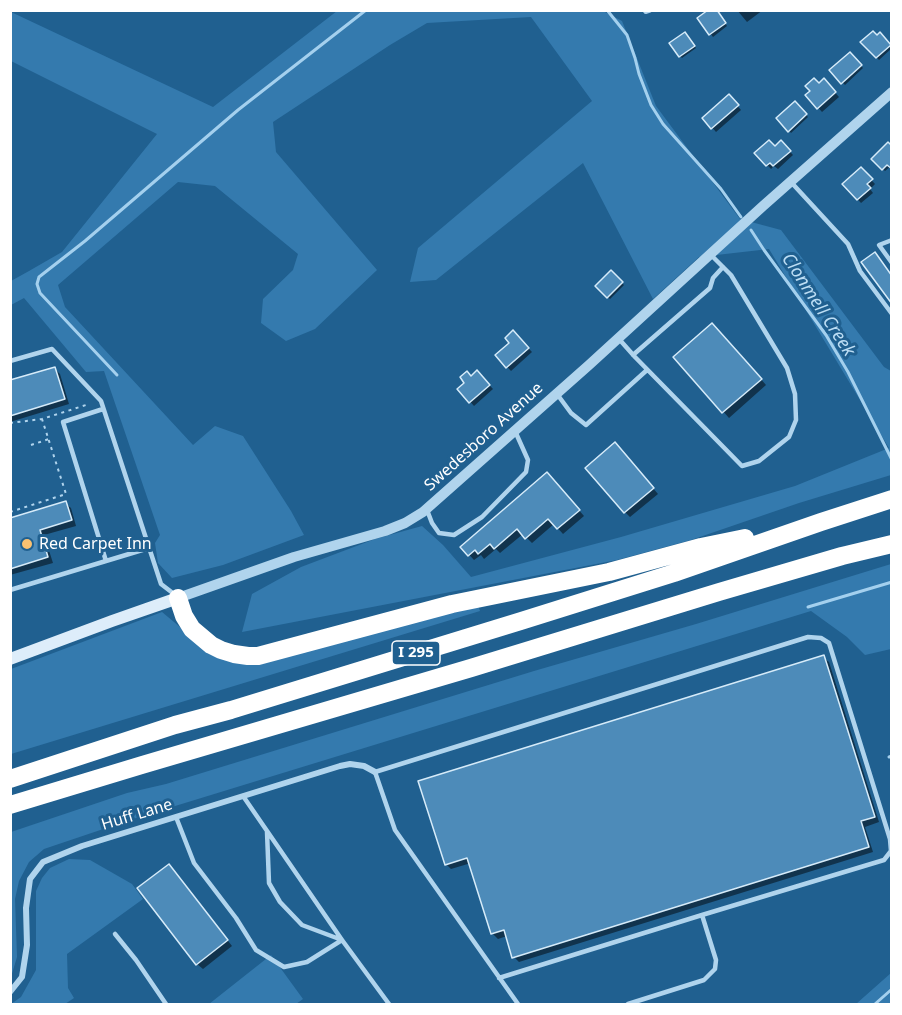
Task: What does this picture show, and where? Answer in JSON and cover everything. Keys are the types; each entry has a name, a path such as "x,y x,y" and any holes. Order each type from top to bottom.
{"highway":[{"name":"I 295","path":"10,779 175,725 231,710 685,569 891,499"},
{"path":"178,598 184,616 192,629 211,645 234,654 258,656 452,604 609,572 700,547 821,522"},
{"name":"I 295","path":"10,806 820,562 891,544"},
{"path":"10,817 191,750"}],"main road":[{"name":"Swedesboro Avenue","path":"10,659 178,598"}],"street":[{"name":"Swedesboro Avenue","path":"178,598 294,557 385,531 427,510 891,92"},
{"name":"Huff Lane","path":"10,992 22,977 24,966 27,945 26,908 30,879 43,861 82,846 350,764 364,766 375,772"}],"lane":[{"path":"790,181 848,244 860,271 891,314"},
{"path":"891,240 879,244 891,263"},
{"path":"619,339 742,466 759,461 789,437 796,420 795,394 787,368 731,275 710,254"},
{"path":"633,356 710,288 713,278 723,267"},
{"path":"10,361 52,349 101,401 161,584 178,598"},
{"path":"557,394 571,413 586,425 647,370"},
{"path":"103,409 63,422 106,561"},
{"path":"427,510 439,533 454,535 482,517 526,472 528,459 515,431"},
{"path":"10,590 149,548"},
{"path":"499,978 884,860 891,851 890,839 829,643 821,638 808,637 375,772 395,830 499,978 518,1005"},
{"path":"243,796 388,1005"},
{"path":"176,817 194,863 236,918 256,950 284,967 307,962 342,940"},
{"path":"266,830 269,883 280,902 302,926 342,940"},
{"path":"628,1005 704,980 715,969 716,960 702,915"},
{"path":"115,934 136,960 166,1005"}],"path":[{"path":"10,423 42,419 86,405"},
{"path":"10,512 66,494 42,419"},
{"path":"31,445 49,440"}],"shaded area":[{"path":"337,11 603,11 622,21 656,106 740,219 781,230 884,367 891,371 891,475 799,503 691,540 617,560 242,632 252,594 301,567 375,539 422,526 443,545 471,577 621,537 795,486 889,448 769,249 699,257 653,299 583,163 436,280 410,282 418,248 592,101 531,17 427,23 273,122 276,152 377,270 315,329 286,341 261,323 263,299 293,270 298,254 215,186 178,182 58,285 65,307 193,445 215,426 243,436 304,535 223,565 172,578 158,563 155,543 160,535 104,371 86,372 24,298 11,305 11,281 62,252 157,134 11,61 11,12 213,107"},
{"path":"891,564 891,649 865,655 847,637 811,611 136,818 44,849 29,862 19,881 15,899 17,957 11,977 11,832 127,793 166,784"},
{"path":"477,603 480,611 11,754 11,669 162,612 198,642 219,655"},
{"path":"69,859 90,860 132,884 143,899 67,954 68,988 74,998 65,1004 11,1004 21,997 36,970 36,891 50,868"},
{"path":"271,955 303,999 296,1004 209,1004"},
{"path":"891,973 891,1004 856,1004"}],"building":[{"path":"708,10 717,10 726,23 709,35 697,18"},
{"path":"873,31 877,35 880,32 891,45 876,58 860,42"},
{"path":"685,32 695,46 679,57 669,43"},
{"path":"850,52 862,65 841,84 829,70"},
{"path":"814,78 819,83 824,78 836,92 817,109 805,95 810,91 805,86"},
{"path":"729,94 739,105 711,129 702,118"},
{"path":"795,101 807,114 788,132 776,118"},
{"path":"769,140 775,146 781,140 791,151 773,166 770,163 766,166 754,153"},
{"path":"888,142 892,146 892,169 887,165 882,170 871,159"},
{"path":"861,167 873,179 867,184 871,188 857,200 842,184"},
{"path":"875,252 892,276 892,304 861,262"},
{"path":"611,270 623,282 607,298 595,286"},
{"path":"712,323 762,379 722,413 673,357"},
{"path":"513,330 529,348 506,368 495,355 509,343 505,338"},
{"path":"55,367 65,399 10,416 10,380"},
{"path":"477,370 490,385 469,403 457,389 464,383 460,377 467,371 471,376"},
{"path":"615,442 654,488 624,513 585,468"},
{"path":"547,472 580,510 557,529 548,519 525,539 517,529 494,549 490,544 478,554 475,550 468,556 460,547"},
{"name":"Red Carpet Inn","path":"66,501 72,520 40,530 48,557 10,569 10,518"},
{"path":"824,655 875,817 861,821 869,847 512,958 504,930 491,934 467,858 445,865 418,781"},
{"path":"169,864 228,940 196,965 137,888"}],"waterway":[{"path":"117,375 40,293 37,284 39,277 85,241 238,110 366,10"},
{"name":"Clonmell Creek","path":"607,10 627,35 651,105 663,124 721,189 741,217"},
{"name":"Clonmell Creek","path":"751,230 826,335 848,372 892,460"},
{"path":"808,607 892,582"},
{"path":"875,1004 892,989"}],"place":[{"name":"Red Carpet Inn","path":"27,544"}]}
